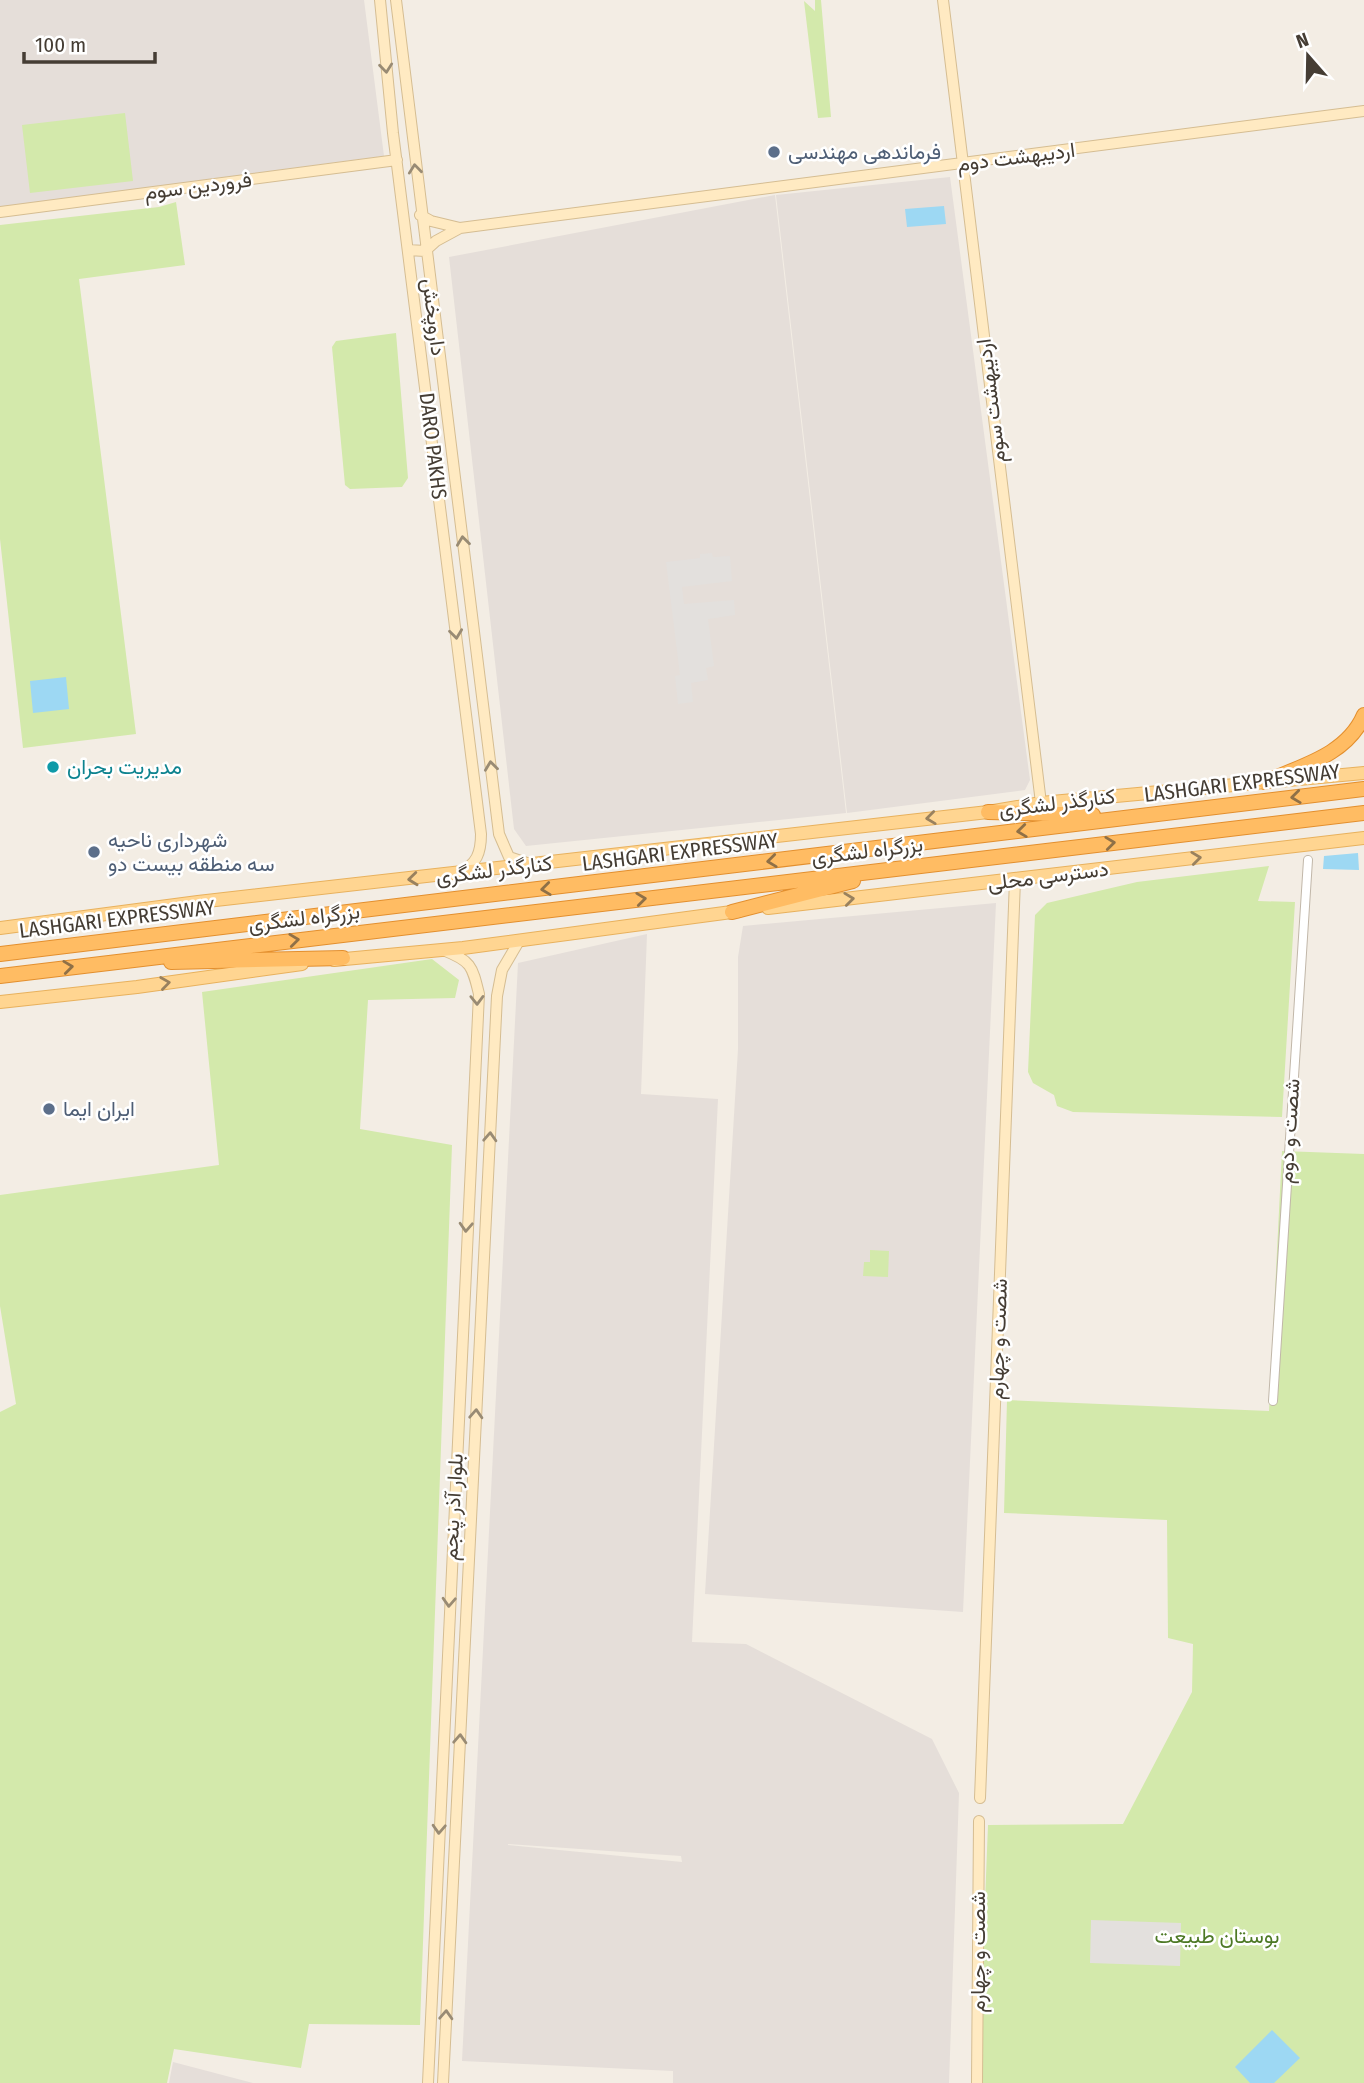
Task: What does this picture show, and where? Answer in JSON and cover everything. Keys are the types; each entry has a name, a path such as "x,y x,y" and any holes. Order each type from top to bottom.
{"highway":[{"path":"1265,782 1332,753 1348,740 1364,715"},
{"name":"LASHGARI EXPRESSWAY","path":"0,954 1364,789"},
{"path":"988,812 1154,814"},
{"name":"بزرگراه لشگری","path":"0,976 1364,813"},
{"path":"732,912 923,865"},
{"path":"114,962 205,963 342,958"}],"main road":[{"name":"کنارگذر لشگری","path":"0,928 198,902 450,876 988,812 1041,803 1364,773"},
{"name":"دسترسی محلی","path":"732,912 1364,838"},
{"path":"0,1002 137,987 342,958 519,941 732,912"}],"street":[{"name":"DARO PAKHS","path":"380,0 397,160 481,834 481,845 475,861 467,869 450,876"},
{"name":"داروپخش","path":"396,0 420,215 499,834 509,857 533,865"},
{"name":"اردیبهشت سوم","path":"943,0 1041,803"},
{"name":"اردیبهشت دوم","path":"420,215 431,221 460,228 1364,111"},
{"name":"فروردین سوم","path":"0,212 397,160"},
{"name":"اردیبهشت دوم","path":"425,251 436,241 460,228"},
{"path":"408,250 425,251"},
{"path":"481,834 493,838 499,834"},
{"name":"شصت و دوم","path":"1273,1401 1308,860"},
{"name":"شصت و چهارم","path":"980,1798 1015,880"},
{"name":"بلوار آذر پنجم","path":"443,2083 497,996 502,970 519,941"},
{"name":"بلوار آذر پنجم","path":"428,2083 479,994 474,973 466,960 443,950"},
{"name":"شصت و چهارم","path":"977,2083 979,1821"},
{"path":"434,1950 449,1954"}],"shaded area":[{"path":"0,0 364,0 384,156 0,207"},
{"path":"950,177 1030,780 1025,790 847,813 776,195"},
{"path":"775,195 846,813 526,846 514,829 449,257"},
{"path":"712,553 713,557 730,556 732,581 682,587 684,604 734,600 735,615 708,619 714,666 706,668 708,680 691,683 693,702 678,704 675,676 680,675 666,562 700,558 700,554"},
{"path":"996,903 963,1612 705,1594 738,1049 738,957 743,926"},
{"path":"647,934 641,1094 718,1099 692,1642 746,1644 932,1739 959,1793 949,2083 673,2083 673,2071 462,2061 518,963","holes":["508,1844 681,1856 682,1862"]},
{"path":"1091,1920 1181,1923 1180,1966 1090,1963"},
{"path":"173,2062 253,2083 169,2083"}],"green space":[{"path":"815,0 821,0 831,117 818,118 804,1 815,11"},
{"path":"125,113 133,181 30,193 22,125"},
{"path":"176,202 185,265 79,279 136,734 23,748 0,539 0,225 159,207"},
{"path":"396,333 408,478 402,487 350,489 345,485 332,347 336,341"},
{"path":"1269,866 1258,901 1295,902 1282,1117 1073,1112 1057,1106 1054,1095 1033,1083 1028,1072 1035,915 1047,903 1137,882"},
{"path":"432,959 459,980 455,998 368,1000 360,1129 452,1145 420,2025 309,2024 301,2068 174,2049 167,2083 0,2083 0,1412 16,1404 0,1306 0,1195 219,1165 202,992"},
{"name":"بوستان طبیعت","path":"1282,1151 1364,1154 1364,2083 978,2083 988,1825 1123,1824 1192,1692 1193,1644 1168,1638 1167,1520 1004,1513 1007,1400 1269,1411"},
{"path":"870,1250 889,1251 888,1277 863,1276 864,1262 870,1262"}],"water":[{"path":"944,206 946,224 907,227 905,209"},
{"path":"66,677 69,709 33,713 30,681"},
{"path":"1358,853 1359,870 1323,869 1324,856"},
{"path":"1272,2030 1300,2058 1274,2083 1250,2083 1235,2067"}],"place":[{"name":"فرماندهی مهندسی","path":"774,152"},
{"name":"مدیریت بحران","path":"53,767"},
{"name":"شهرداری ناحیه سه منطقه بیست دو","path":"94,852"},
{"name":"ایران ایما","path":"49,1109"}]}
